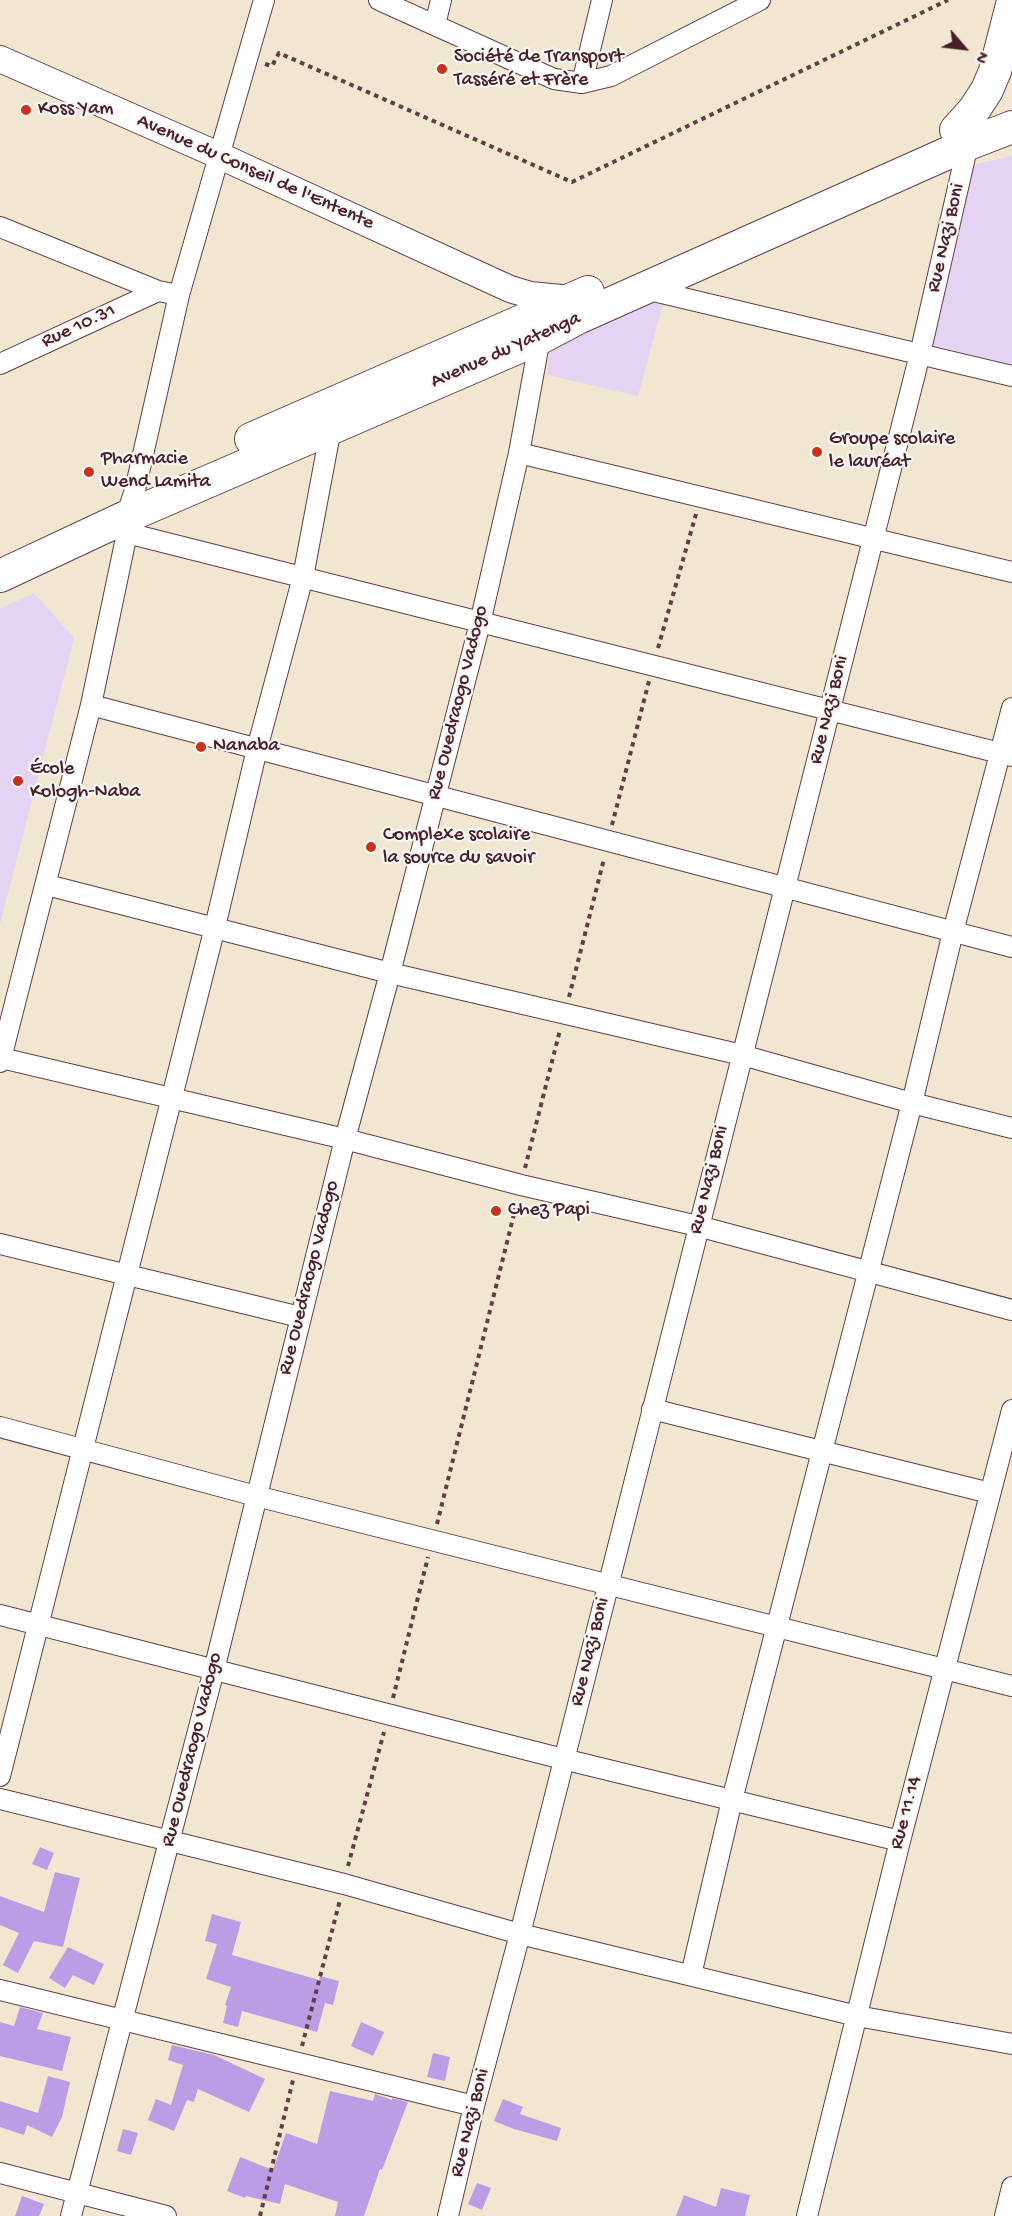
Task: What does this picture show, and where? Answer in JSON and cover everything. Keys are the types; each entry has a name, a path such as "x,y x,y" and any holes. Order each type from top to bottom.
{"main road":[{"path":"962,137 995,71 1012,5"},
{"name":"Avenue du Yatenga","path":"0,553 129,514 540,338 962,137 1012,107"},
{"name":"Avenue du Yatenga","path":"0,576 508,326 962,137 1012,127"}],"street":[{"path":"264,0 179,295 129,514 91,705 1,1060 172,1097 521,1185 698,1226 1012,1310"},
{"path":"380,0 554,79 569,82 582,82 610,76 760,0"},
{"path":"435,25 441,0"},
{"path":"582,82 602,0"},
{"name":"Avenue du Conseil de l'Entente","path":"0,59 218,155 510,289 530,295 571,299"},
{"name":"Rue Nazi Boni","path":"448,2216 474,2106 520,1934 921,354 962,137"},
{"path":"0,227 158,291 179,295"},
{"path":"508,326 518,316 521,308 520,298 510,289"},
{"path":"645,289 1012,376"},
{"name":"Rue 10.31","path":"0,364 158,291"},
{"name":"Rue Ouedraogo Vadogo","path":"71,2216 170,1842 345,1139 480,623 519,453 540,338"},
{"path":"0,1776 215,927 257,749 303,577 331,428"},
{"path":"519,453 1012,572"},
{"path":"129,514 303,577 1006,754"},
{"path":"91,705 1012,947"},
{"path":"691,1975 732,1800 912,1103 953,932 1006,754 1012,708"},
{"path":"46,885 390,973 742,1055 912,1103 1012,1128"},
{"path":"0,1244 300,1317"},
{"path":"652,1409 990,1493"},
{"name":"Rue 11.14","path":"807,2216 900,1841 1012,1410"},
{"path":"0,1427 256,1496 1012,1686"},
{"path":"0,1615 900,1841"},
{"path":"0,1799 344,1884 520,1934 857,2016 1012,2044"},
{"path":"0,1990 298,2061 474,2106"},
{"path":"0,2173 166,2216"},
{"path":"1005,2216 1012,2187"}],"path":[{"path":"260,2216 653,666 701,497"}],"shaded area":[{"path":"1012,156 1012,365 926,344 971,165"},
{"path":"648,303 663,304 638,396 547,375 550,350"},
{"name":"École Kologh-Naba","path":"34,593 74,638 0,924 0,609"}],"building":[{"path":"40,1847 54,1853 47,1870 32,1864"},
{"path":"55,1872 80,1878 63,1947 34,1941 18,1973 3,1965 19,1933 0,1925 0,1896 44,1912"},
{"path":"212,1914 241,1922 232,1955 319,1980 320,1976 339,1981 333,2005 325,2003 317,2032 242,2011 238,2027 223,2023 227,2006 225,2005 231,1987 206,1979 217,1944 205,1941"},
{"path":"68,1947 104,1964 94,1985 73,1975 65,1988 49,1978"},
{"path":"20,2007 43,2013 37,2029 71,2037 62,2071 0,2056 0,2022 14,2026"},
{"path":"361,2022 384,2032 373,2056 351,2046"},
{"path":"172,2045 214,2055 265,2079 249,2112 198,2089 194,2102 187,2100 174,2131 148,2120 156,2099 171,2105 183,2065 168,2060"},
{"path":"433,2053 450,2057 445,2081 427,2077"},
{"path":"48,2076 70,2082 62,2117 52,2137 27,2125 24,2135 0,2127 0,2101 38,2113"},
{"path":"330,2091 373,2101 375,2094 392,2100 392,2098 408,2102 382,2170 380,2169 364,2216 335,2216 338,2202 285,2184 280,2204 246,2196 245,2198 227,2191 240,2157 273,2170 286,2133 317,2144"},
{"path":"503,2099 523,2107 520,2114 561,2128 557,2141 494,2121"},
{"path":"123,2129 138,2133 131,2155 117,2151"},
{"path":"477,2183 491,2188 482,2210 468,2204"},
{"path":"721,2188 750,2195 745,2216 676,2216 684,2195 716,2207"},
{"path":"22,2196 44,2204 39,2216 15,2216"}],"place":[{"name":"Société de Transport Tasséré et Frère","path":"442,69"},
{"name":"Koss Yam","path":"26,110"},
{"name":"Groupe scolaire le lauréat","path":"817,452"},
{"name":"Pharmacie Wend Lamita","path":"89,472"},
{"name":"Nanaba","path":"201,747"},
{"name":"École Kologh-Naba","path":"18,781"},
{"name":"Complexe scolaire la source du savoir","path":"371,847"},
{"name":"Chez Papi","path":"496,1211"}]}
